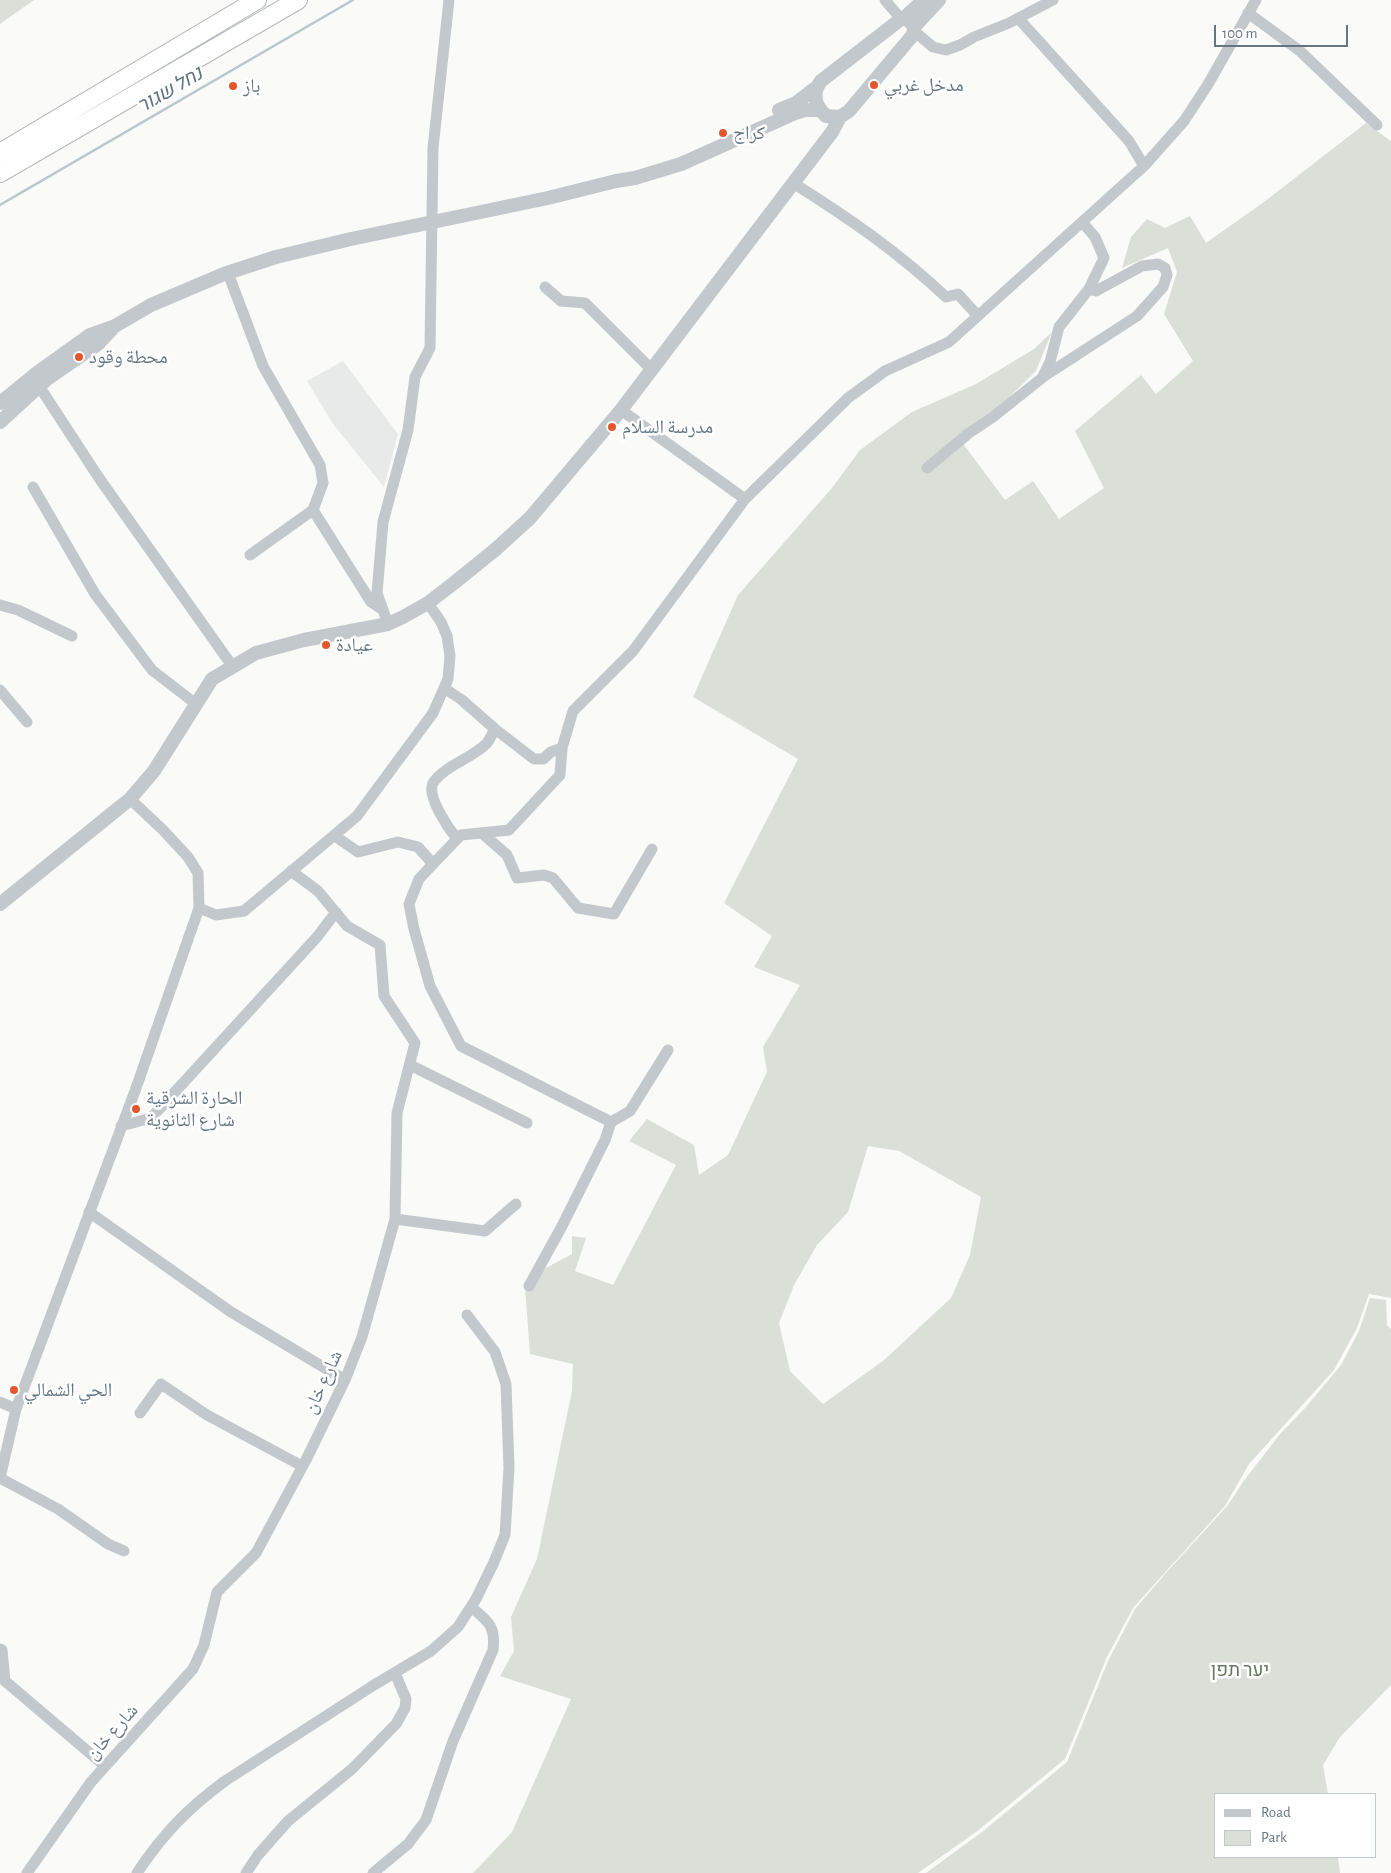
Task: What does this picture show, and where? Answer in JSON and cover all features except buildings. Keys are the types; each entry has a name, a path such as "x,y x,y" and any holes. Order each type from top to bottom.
{"highway":[{"path":"0,153 257,0"},
{"path":"0,173 298,0"}],"street":[{"path":"388,624 377,593 383,522 408,430 415,376 430,348 433,148 449,0"},
{"path":"885,0 908,27 927,43 940,50 953,48 1053,0"},
{"path":"0,904 130,799 154,770 212,679 256,653 304,640 388,624 428,603 496,550 530,518 621,410 832,132 840,117 856,103 908,27 924,0"},
{"path":"840,117 826,116 820,110 815,98 821,81 908,27 939,0"},
{"path":"611,1122 461,1046 430,986 414,930 409,904 419,879 461,834 509,830 560,775 562,748 572,711 633,651 745,499 848,398 885,370 948,342 1144,166 1184,121 1207,86 1256,0"},
{"path":"1248,13 1300,51 1377,125"},
{"path":"1018,18 1129,141 1144,166"},
{"path":"616,181 633,172 689,152 796,103 818,86"},
{"path":"0,403 90,335 115,326 151,305 228,273 276,257 351,239 635,178 681,164 795,113 805,110 820,110"},
{"path":"793,183 852,220 914,266 946,296 958,294 978,316"},
{"path":"1042,378 1050,362 1059,327 1089,289 1104,258 1095,237 1082,222"},
{"path":"926,468 1042,378 1137,316 1163,286 1167,275 1165,268 1158,264 1142,266 1096,291 1089,289"},
{"path":"228,273 263,366 320,465 323,483 313,510 250,555"},
{"path":"545,287 561,301 585,303 652,370"},
{"path":"0,422 39,386 98,344 115,326"},
{"path":"39,386 99,478 233,667"},
{"path":"621,410 745,499"},
{"path":"0,426 0,436"},
{"path":"33,487 95,594 152,670 196,704"},
{"path":"313,510 371,602 383,610"},
{"path":"199,908 216,915 244,910 357,816 433,713 448,679 450,656 447,636 441,622 428,603"},
{"path":"0,605 18,610 72,636"},
{"path":"444,688 462,700 495,729 534,759 542,759 551,752 562,748"},
{"path":"0,690 27,722"},
{"path":"457,839 447,828 439,813 431,789 443,774 487,743 495,729"},
{"path":"124,1551 108,1544 58,1509 0,1478 16,1408 135,1091 199,908 198,873 188,857 130,799"},
{"path":"482,833 507,855 517,878 544,875 552,878 578,908 614,914 652,849"},
{"path":"335,836 358,852 398,842 418,847 433,864"},
{"name":"شارع خان","path":"27,1873 91,1782 192,1669 204,1645 217,1592 256,1553 345,1380 362,1337 395,1219 397,1113 414,1042 384,996 380,945 348,926 318,891 291,871"},
{"path":"121,1126 151,1118 310,945 336,912"},
{"path":"529,1286 605,1140 611,1122 630,1111 668,1050"},
{"path":"410,1065 527,1123"},
{"path":"395,1219 485,1231 516,1204"},
{"path":"89,1212 231,1312 345,1380"},
{"path":"137,1873 161,1839 206,1794 441,1643 458,1627 471,1607 487,1576 504,1535 509,1468 506,1384 496,1352 467,1314"},
{"path":"140,1413 161,1384 207,1415 302,1466"},
{"path":"0,1402 16,1408"},
{"path":"373,1873 408,1844 426,1820 453,1740 493,1650 493,1630 488,1621 471,1607"},
{"path":"0,1649 2,1650 6,1681 105,1766"},
{"path":"246,1873 258,1855 288,1821 352,1769 396,1724 405,1708 406,1699 396,1673"}],"shaded area":[{"path":"343,361 398,434 384,487 333,424 307,381"}],"green space":[{"path":"0,0 34,0 0,24"},
{"path":"1366,123 1391,141 1391,1298 1369,1294 1357,1328 1334,1370 1249,1464 1225,1506 1133,1608 1107,1657 1065,1759 976,1832 918,1873 473,1873 512,1832 571,1699 500,1676 514,1651 511,1617 537,1559 572,1391 573,1364 530,1354 525,1286 542,1270 572,1254 572,1236 586,1238 575,1271 613,1285 676,1165 629,1141 647,1119 694,1145 699,1175 728,1155 767,1072 763,1047 800,985 754,967 772,936 724,903 798,759 693,697 738,595 832,488 860,450 912,412 976,384 1034,349 1052,332 1036,371 989,417 958,437 1005,500 1033,481 1059,519 1104,488 1075,431 1141,375 1156,394 1193,361 1164,314 1177,272 1168,248 1122,268 1131,237 1147,219 1165,228 1190,216 1206,243 1264,202","holes":["868,1146 899,1151 981,1197 970,1255 951,1298 883,1361 823,1404 790,1371 779,1323 794,1285 817,1245 848,1212"]},
{"name":"יער תפן","path":"1370,1298 1386,1300 1387,1325 1391,1329 1391,1685 1340,1737 1323,1765 1328,1793 1214,1793 1214,1858 1338,1858 1340,1873 926,1873 982,1832 1067,1762 1108,1661 1135,1609 1228,1505 1280,1434 1306,1407 1341,1365 1359,1331"}],"waterway":[{"name":"נחל שגור","path":"0,205 353,0"}],"place":[{"name":"مدخل غربي","path":"874,85"},
{"name":"باز","path":"233,86"},
{"name":"كراج","path":"723,133"},
{"name":"محطة وقود","path":"79,357"},
{"name":"مدرسة السلام","path":"612,427"},
{"name":"عيادة","path":"326,645"},
{"name":"الحارة الشرقية شارع الثانوية","path":"136,1109"},
{"name":"الحي الشمالي","path":"14,1390"}]}
